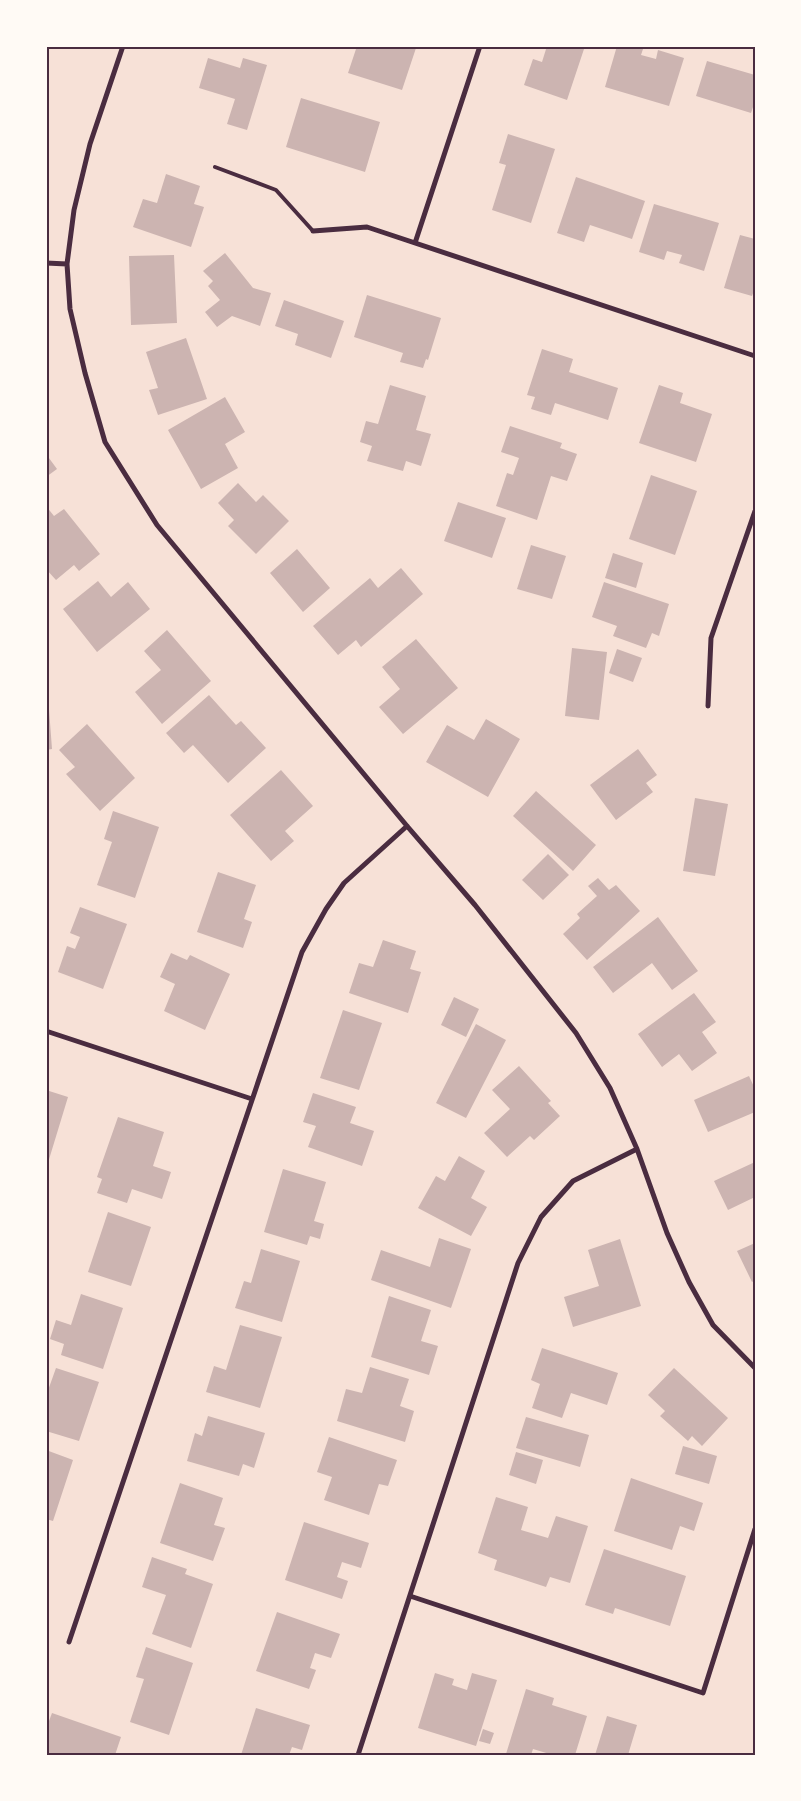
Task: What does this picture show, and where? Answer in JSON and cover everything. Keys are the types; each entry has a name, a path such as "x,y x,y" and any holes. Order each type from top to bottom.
{"street":[{"path":"123,46 90,144 74,210 67,264 70,309 85,373 105,442 157,525 475,905 576,1033 610,1088 637,1149 667,1233 689,1282 713,1324 755,1368"},
{"path":"415,242 480,46"},
{"path":"313,231 367,227 755,356"},
{"path":"46,263 67,264"},
{"path":"708,706 711,638 755,511"},
{"path":"69,1642 302,952 326,909 344,883 407,826"},
{"path":"46,1031 252,1099"},
{"path":"358,1755 518,1263 541,1217 574,1182 637,1149"},
{"path":"410,1596 703,1693 755,1529"}],"lane":[{"path":"215,167 276,190 313,231"}],"building":[{"path":"357,46 414,46 416,48 402,90 348,73"},
{"path":"547,46 585,46 567,100 524,85 533,59 542,62"},
{"path":"617,46 644,46 641,55 656,59 658,50 684,58 669,106 605,87"},
{"path":"208,58 240,68 243,58 267,65 247,130 227,124 235,99 199,88"},
{"path":"707,61 755,75 755,101 751,113 696,96"},
{"path":"301,98 380,122 365,172 286,147"},
{"path":"508,134 555,149 531,223 492,210 506,165 499,163"},
{"path":"166,174 200,186 194,204 204,207 191,247 133,227 143,199 157,203"},
{"path":"576,177 645,201 632,239 590,225 584,242 557,233"},
{"path":"654,204 719,223 704,271 679,263 682,255 667,251 664,260 639,252"},
{"path":"740,235 755,239 755,288 752,296 724,288"},
{"path":"225,253 253,288 271,293 260,326 232,316 217,327 205,312 220,300 208,286 213,281 203,271"},
{"path":"174,255 177,323 131,325 129,256"},
{"path":"367,295 441,318 428,360 426,359 423,368 400,362 403,353 354,337"},
{"path":"284,300 344,321 331,358 295,345 298,334 275,326"},
{"path":"186,338 207,399 158,415 149,390 158,388 146,352"},
{"path":"542,349 573,359 569,372 618,388 608,420 555,403 551,415 531,409 535,397 527,395"},
{"path":"390,385 426,396 416,430 431,434 421,466 406,461 403,471 367,461 372,446 360,442 366,421 378,424"},
{"path":"659,385 683,393 680,403 712,414 696,462 639,443"},
{"path":"225,397 245,432 225,444 238,468 201,489 168,430"},
{"path":"510,426 562,443 560,448 577,454 567,481 551,476 537,520 496,506 507,473 513,475 519,458 501,452"},
{"path":"46,454 57,469 46,477"},
{"path":"651,475 697,491 675,555 629,539"},
{"path":"238,483 256,502 263,495 289,521 256,554 228,526 234,520 218,503"},
{"path":"458,502 506,518 492,558 444,541"},
{"path":"46,506 54,516 64,509 100,554 79,571 74,565 56,580 46,569"},
{"path":"531,545 566,556 552,599 517,589"},
{"path":"297,549 330,588 303,612 270,573"},
{"path":"613,553 643,563 636,588 605,578"},
{"path":"401,568 423,594 361,647 356,640 338,655 313,626 370,578 378,588"},
{"path":"98,581 111,597 128,582 150,609 97,652 63,609"},
{"path":"604,582 669,604 659,636 652,633 646,648 613,636 617,626 592,617"},
{"path":"167,630 211,681 162,724 135,692 161,670 144,651"},
{"path":"416,639 458,688 403,734 379,707 400,689 382,667"},
{"path":"572,648 607,652 599,720 565,716"},
{"path":"617,649 642,658 633,682 609,673"},
{"path":"209,695 236,725 241,721 266,748 228,783 193,745 184,753 166,733"},
{"path":"46,696 48,696 52,749 46,750"},
{"path":"486,719 520,739 488,797 426,762 447,725 474,740"},
{"path":"87,724 135,778 100,811 66,774 75,767 59,750"},
{"path":"638,749 657,775 646,783 653,792 616,820 590,785"},
{"path":"281,770 313,806 285,831 294,841 271,861 230,815"},
{"path":"536,791 596,845 573,871 513,816"},
{"path":"695,798 728,804 715,876 683,871"},
{"path":"113,811 159,827 135,898 97,885 112,842 104,839"},
{"path":"548,854 569,875 543,900 522,880"},
{"path":"218,872 256,885 244,919 252,922 243,948 197,932"},
{"path":"598,878 609,890 616,885 640,911 587,960 563,934 580,918 577,914 597,896 588,886"},
{"path":"80,907 127,924 103,989 58,972 67,946 75,949 80,937 70,933"},
{"path":"658,917 698,971 672,990 652,963 613,993 593,967"},
{"path":"383,940 416,951 410,969 421,972 408,1013 349,993 359,963 373,967"},
{"path":"171,953 187,960 190,955 230,974 205,1030 164,1011 175,984 160,977"},
{"path":"694,993 716,1022 702,1032 717,1053 692,1071 679,1054 662,1067 638,1034"},
{"path":"454,997 479,1009 466,1037 441,1025"},
{"path":"343,1010 382,1023 359,1090 320,1078"},
{"path":"476,1024 506,1040 466,1118 436,1103"},
{"path":"519,1066 551,1101 548,1103 560,1116 534,1140 530,1136 507,1157 484,1133 510,1109 492,1090"},
{"path":"749,1076 755,1089 755,1112 708,1132 694,1100"},
{"path":"46,1090 68,1097 47,1166 46,1166"},
{"path":"313,1093 356,1107 350,1123 374,1131 362,1166 308,1147 316,1126 303,1122"},
{"path":"118,1117 164,1132 153,1166 171,1172 162,1199 132,1189 127,1203 97,1193 102,1179 97,1177"},
{"path":"459,1156 485,1171 471,1198 487,1207 471,1236 418,1208 436,1176 445,1181"},
{"path":"755,1162 755,1197 728,1210 714,1181"},
{"path":"283,1169 326,1182 314,1221 324,1224 320,1239 310,1236 307,1245 264,1232"},
{"path":"108,1212 151,1227 131,1286 88,1272"},
{"path":"439,1238 471,1249 451,1308 371,1280 381,1250 430,1267"},
{"path":"620,1239 641,1306 573,1327 564,1297 599,1286 588,1250"},
{"path":"755,1243 755,1280 752,1282 737,1251"},
{"path":"261,1249 300,1261 282,1322 235,1308 244,1281 251,1283"},
{"path":"81,1294 123,1308 103,1369 61,1355 64,1344 50,1339 56,1320 71,1325"},
{"path":"389,1296 431,1310 421,1341 438,1346 429,1375 371,1357"},
{"path":"240,1325 282,1337 260,1408 206,1392 214,1366 226,1370"},
{"path":"542,1348 618,1373 607,1405 571,1393 562,1418 532,1408 540,1384 531,1380"},
{"path":"370,1367 409,1379 400,1406 414,1411 405,1442 337,1421 346,1389 362,1393"},
{"path":"56,1368 99,1382 79,1441 46,1431 46,1396"},
{"path":"674,1368 728,1418 702,1446 692,1436 688,1441 660,1416 665,1411 648,1395"},
{"path":"208,1416 265,1433 254,1468 243,1464 239,1476 187,1461 195,1433 202,1436"},
{"path":"526,1417 589,1435 580,1467 516,1448"},
{"path":"329,1437 397,1460 388,1486 379,1484 369,1515 324,1500 332,1477 317,1472"},
{"path":"683,1446 717,1456 709,1484 675,1474"},
{"path":"46,1450 73,1460 53,1521 46,1519"},
{"path":"516,1452 543,1460 536,1484 509,1475"},
{"path":"631,1478 703,1503 694,1531 680,1526 672,1550 614,1531"},
{"path":"180,1483 223,1498 214,1525 225,1528 213,1561 160,1543"},
{"path":"496,1497 528,1507 521,1530 548,1538 556,1516 588,1526 570,1583 550,1577 546,1587 494,1570 497,1560 478,1553"},
{"path":"304,1522 369,1543 361,1568 342,1562 337,1577 348,1581 342,1599 285,1580"},
{"path":"604,1549 686,1576 670,1626 615,1608 613,1614 585,1605"},
{"path":"152,1557 187,1569 185,1574 213,1584 191,1648 152,1634 166,1595 142,1587"},
{"path":"277,1612 340,1634 331,1658 315,1653 310,1668 316,1670 309,1689 256,1671"},
{"path":"146,1647 193,1663 169,1735 130,1722 144,1679 136,1677"},
{"path":"435,1673 454,1679 452,1685 467,1690 472,1673 497,1680 476,1746 418,1728"},
{"path":"526,1689 554,1698 552,1705 587,1716 575,1755 553,1755 533,1749 531,1755 506,1754"},
{"path":"256,1708 310,1725 302,1750 292,1747 289,1755 241,1755"},
{"path":"52,1713 121,1737 115,1755 46,1755 46,1729"},
{"path":"607,1716 637,1725 628,1755 595,1755"},
{"path":"483,1729 494,1733 490,1744 479,1741"}]}
